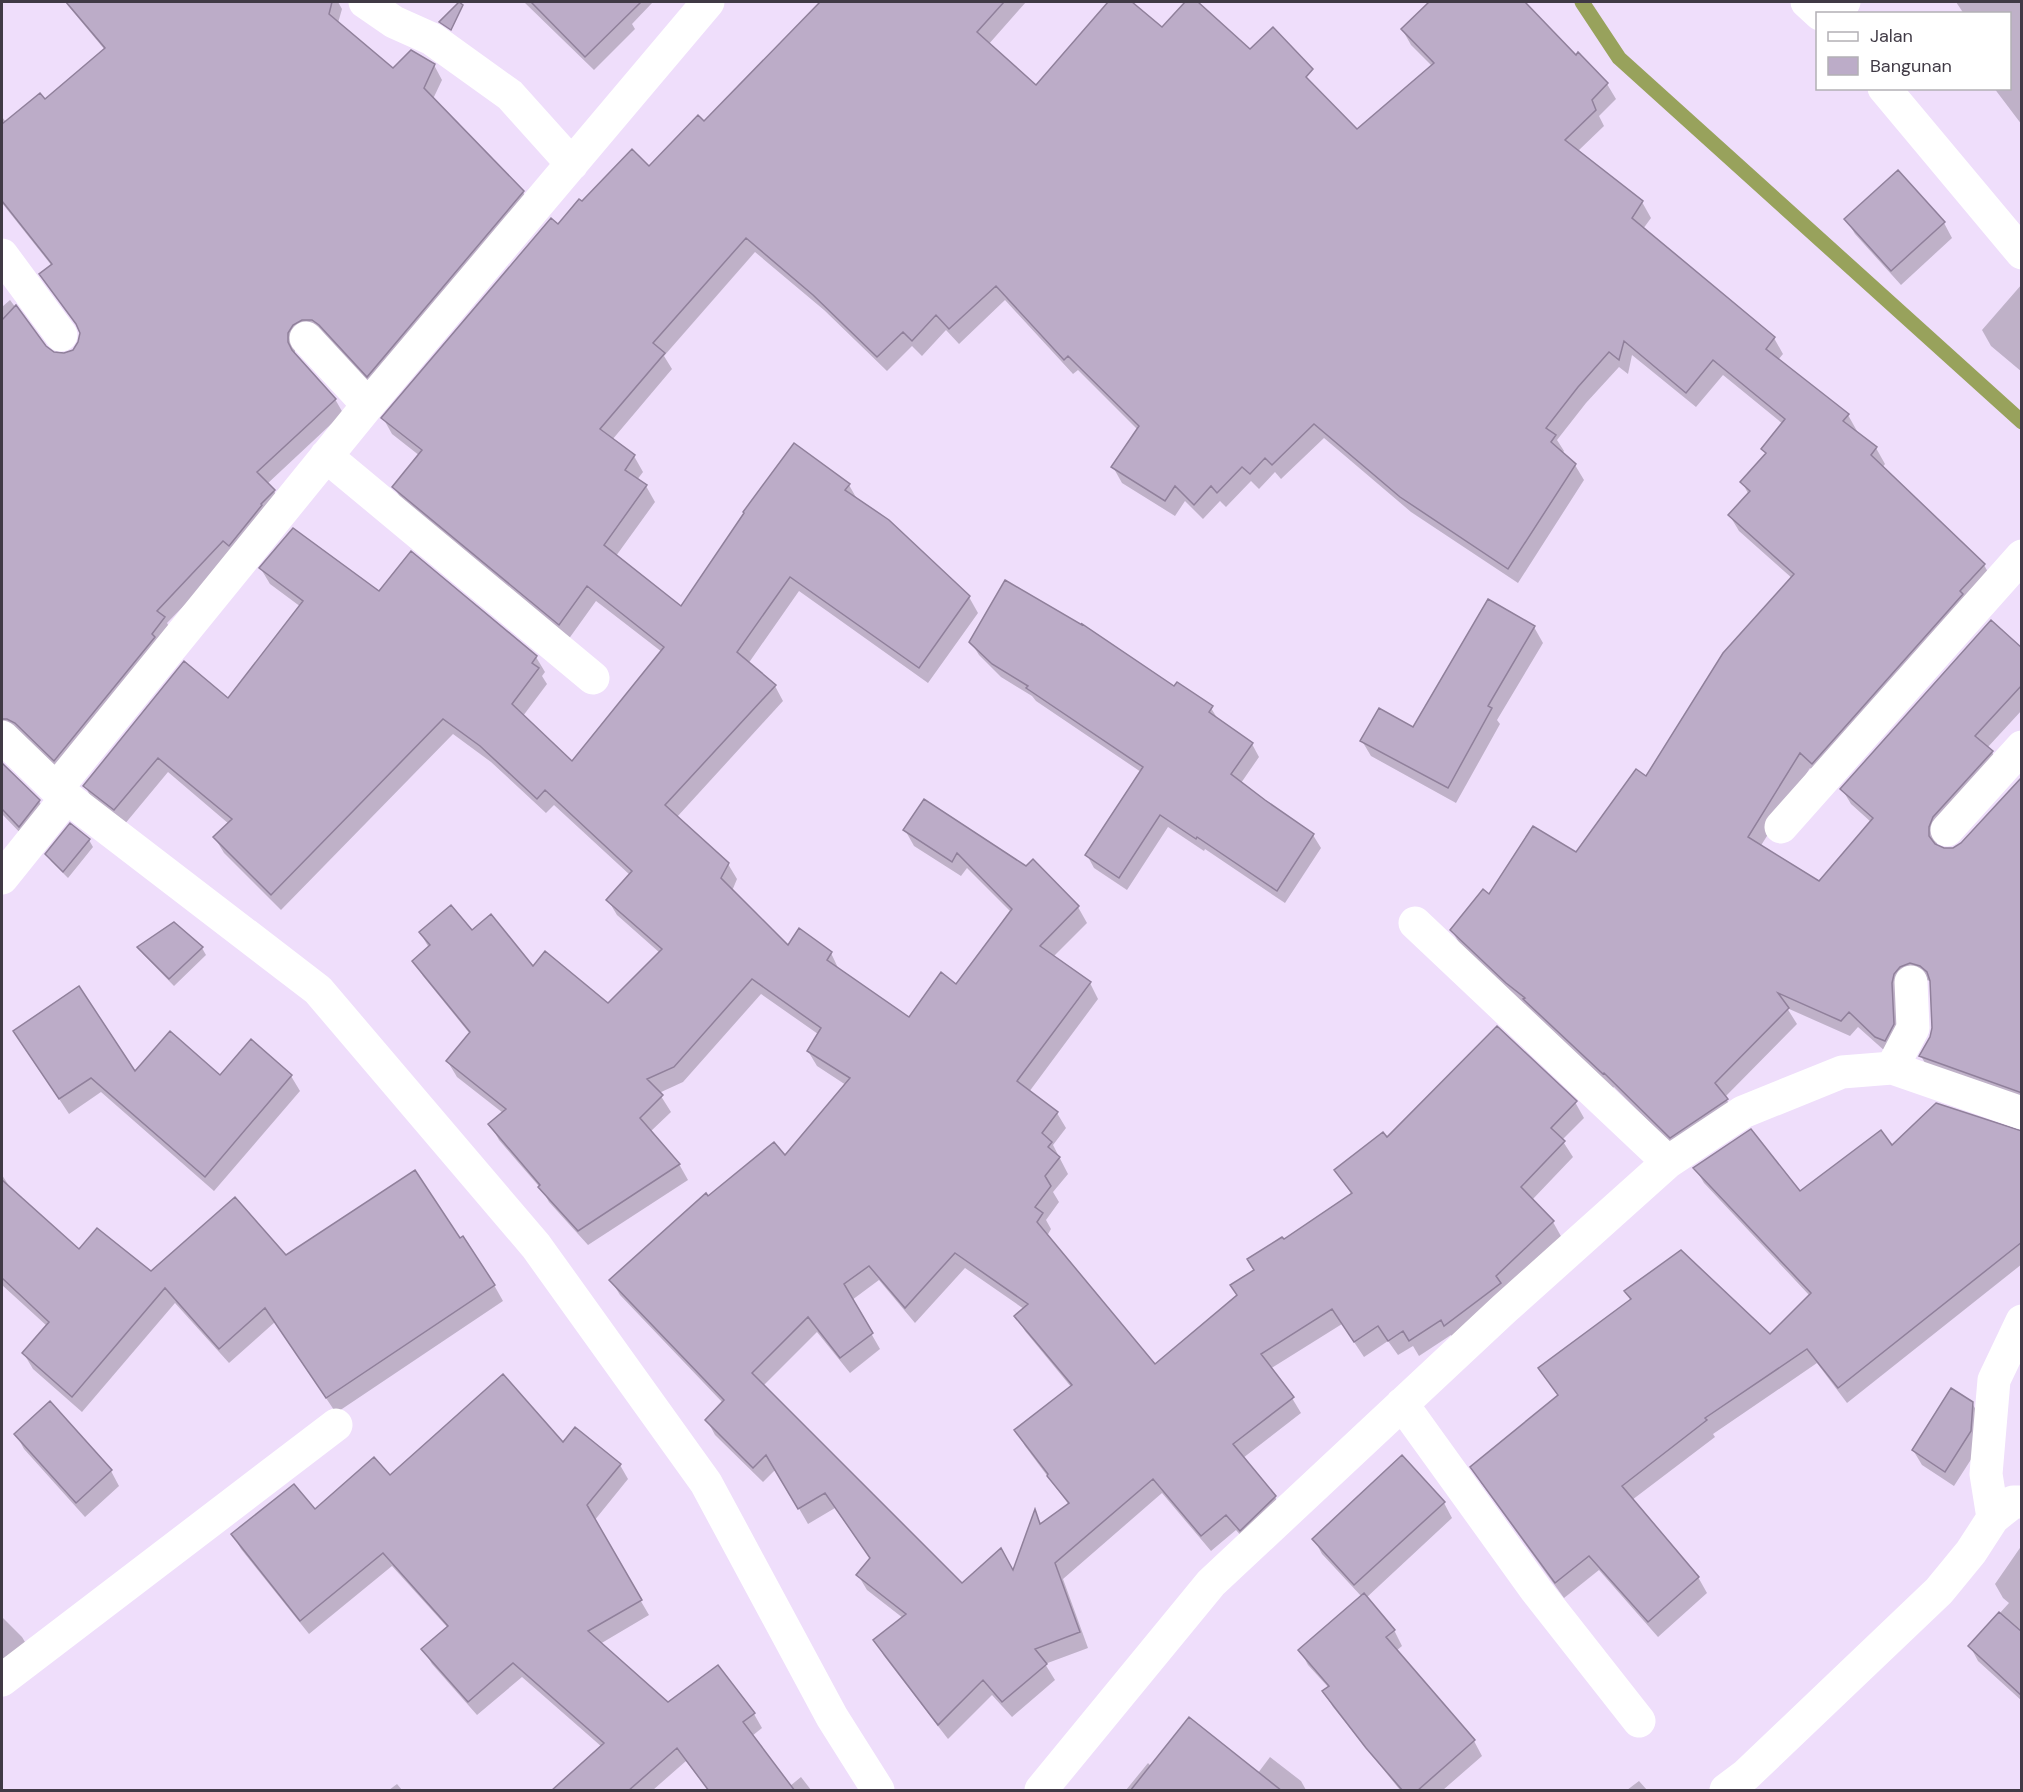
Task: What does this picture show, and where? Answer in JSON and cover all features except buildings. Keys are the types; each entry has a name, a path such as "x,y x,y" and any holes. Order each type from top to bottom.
{"street":[{"path":"365,2 394,22 432,39 510,95 572,164"},
{"path":"2,878 61,793 368,405 708,2"},
{"path":"1807,2 1819,12"},
{"path":"1886,90 2022,254"},
{"path":"2,255 61,335"},
{"path":"306,338 368,405"},
{"path":"327,456 593,678"},
{"path":"1781,827 2022,556"},
{"path":"2,736 61,793 318,990 536,1246 706,1483 832,1717 878,1791"},
{"path":"1947,830 2022,747"},
{"path":"1415,923 1668,1162"},
{"path":"1892,1068 1913,1028 1911,981"},
{"path":"1041,1791 1211,1583 1513,1301 1668,1162 1743,1112 1842,1072 1892,1068 2022,1113"},
{"path":"1993,1518 1986,1474 1994,1380 2022,1321"},
{"path":"1402,1404 1536,1590 1639,1721"},
{"path":"2,1680 336,1425"},
{"path":"1726,1791 1746,1775 1939,1591 1971,1552 1993,1518 2013,1502 2022,1502"}],"waterway":[{"path":"1582,2 1619,58 2022,422"}]}
